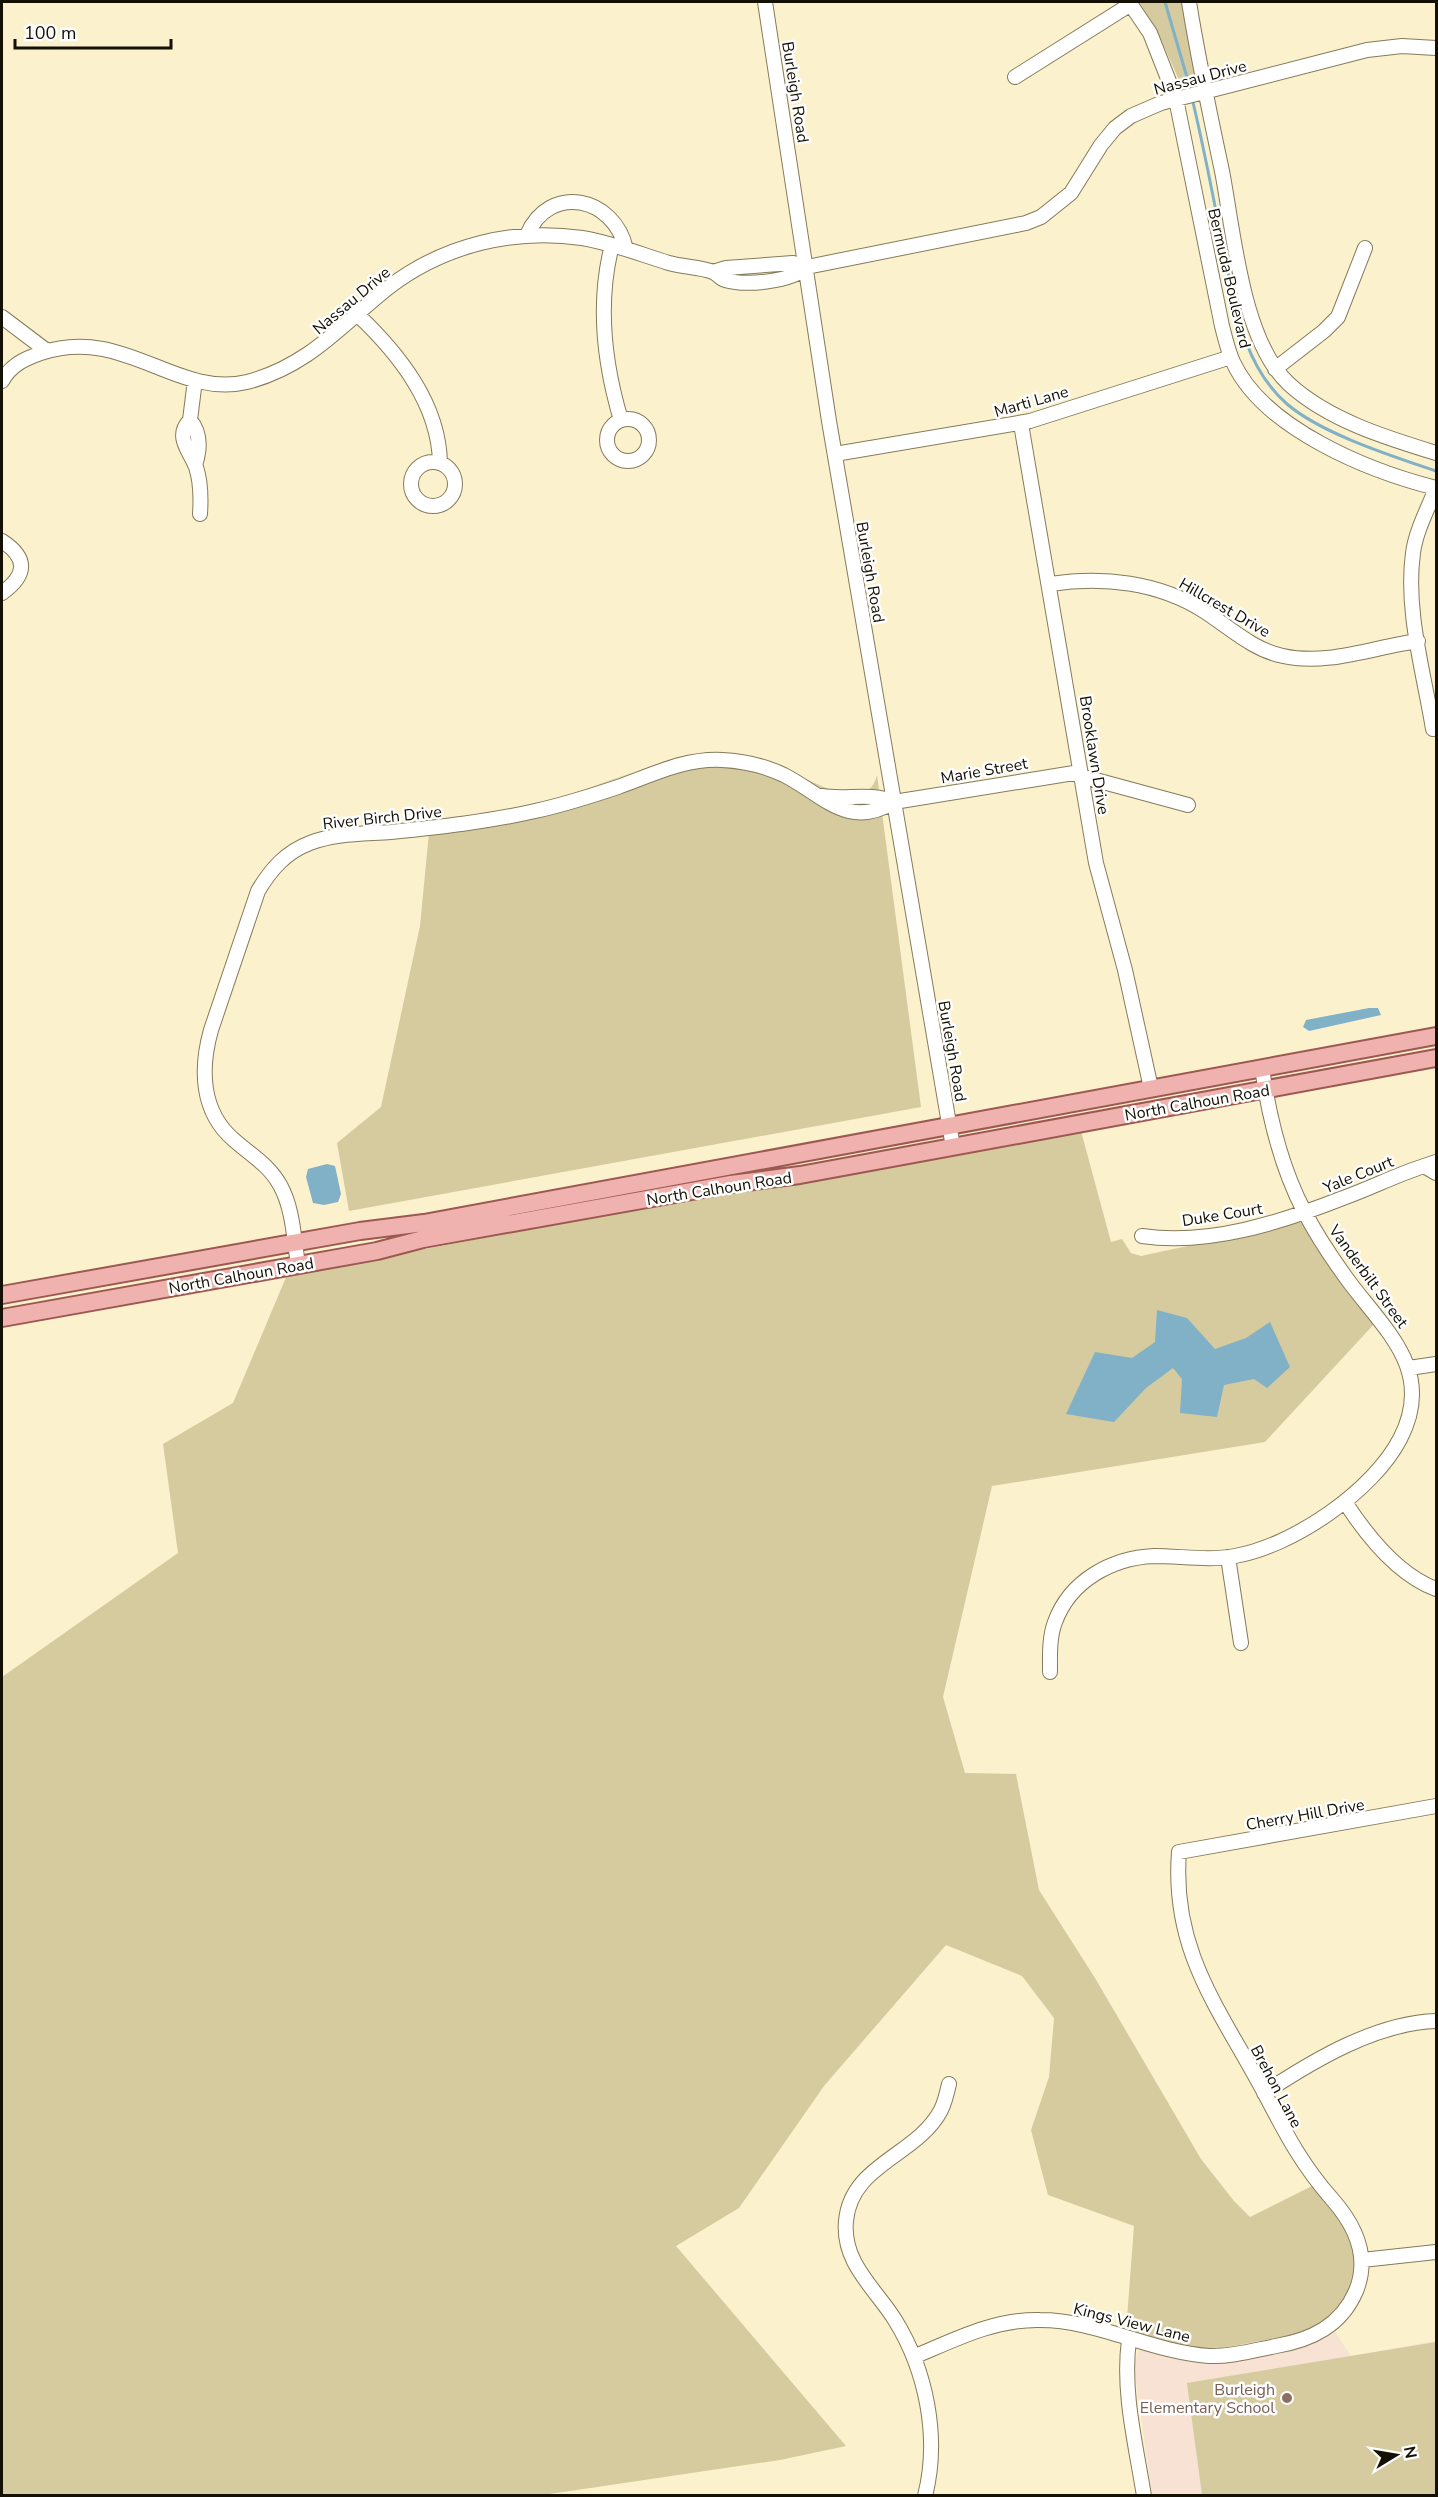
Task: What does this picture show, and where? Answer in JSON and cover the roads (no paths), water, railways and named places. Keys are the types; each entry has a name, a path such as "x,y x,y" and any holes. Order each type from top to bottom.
{"main road":[{"name":"North Calhoun Road","path":"2,1295 294,1243 447,1219 1437,1036"},
{"name":"North Calhoun Road","path":"2,1318 377,1251 434,1237 953,1147 1437,1058"}],"street":[{"name":"Burleigh Road","path":"765,2 835,454 953,1147"},
{"path":"1189,2 1192,96"},
{"path":"1015,76 1130,3"},
{"name":"Bermuda Boulevard","path":"1130,3 1160,55 1192,96 1249,307 1265,355 1275,369 1306,399 1329,411 1437,453"},
{"name":"Nassau Drive","path":"2,381 7,372 22,360 47,351 69,347 108,349 126,353 195,380 228,384 247,382 270,374 321,346 389,288 439,257 492,240 527,235 563,236 619,247 678,265 713,272 723,280 764,281 798,276 807,267 1009,227 1041,217 1071,193 1115,128 1149,108 1367,50 1402,46 1437,48"},
{"name":"Bermuda Boulevard","path":"1192,96 1222,326 1231,357 1251,389 1268,408 1288,424 1371,465 1437,488"},
{"path":"527,235 533,221 542,212 569,202 585,203 612,218 619,228 619,247 608,262 604,335 612,392 621,420"},
{"path":"1275,369 1324,331 1338,317 1365,248"},
{"path":"358,315 387,343 415,383 437,435 440,463"},
{"path":"2,317 47,351"},
{"name":"Marti Lane","path":"835,454 1021,424 1231,357"},
{"path":"195,380 190,420 184,426 183,436 187,454 195,465 201,499 200,514"},
{"name":"Brooklawn Drive","path":"1021,424 1104,898 1125,970 1151,1088"},
{"path":"1433,729 1412,589 1413,554 1421,525 1437,488"},
{"path":"2,540 20,559 22,570 16,582 2,592"},
{"name":"Hillcrest Drive","path":"1050,584 1107,581 1149,586 1186,601 1243,638 1281,656 1302,659 1325,658 1418,641"},
{"name":"River Birch Drive","path":"298,1265 281,1187 267,1166 222,1128 208,1101 204,1079 205,1052 211,1030 250,913 258,891 280,861 295,850 327,838 462,825 534,812 619,786 666,768 710,760 740,762 783,774 841,810 878,812 894,802"},
{"name":"Marie Street","path":"894,802 1081,774 1188,805"},
{"name":"Vanderbilt Street","path":"1050,1672 1054,1623 1063,1606 1081,1583 1092,1575 1117,1562 1142,1557 1228,1557 1255,1551 1296,1534 1345,1502 1394,1451 1401,1436 1411,1397 1409,1368 1397,1342 1351,1284 1305,1212 1293,1188 1278,1145 1262,1068"},
{"name":"Yale Court","path":"1305,1212 1432,1167"},
{"name":"Duke Court","path":"1142,1236 1161,1239 1226,1232 1305,1212"},
{"path":"1409,1368 1437,1364"},
{"path":"1345,1502 1400,1567 1415,1579 1437,1589"},
{"path":"1228,1557 1241,1643"},
{"name":"Cherry Hill Drive","path":"1179,1852 1437,1806"},
{"name":"Brehon Lane","path":"1179,1852 1183,1919 1195,1966 1301,2162 1349,2221 1359,2242 1362,2260 1356,2290 1339,2319"},
{"path":"1264,2093 1371,2036 1414,2023 1437,2021"},
{"path":"925,2496 929,2471 929,2422 916,2356 889,2310 857,2270 849,2252 846,2220 854,2192 865,2178 929,2126 941,2112 949,2084"},
{"path":"1362,2260 1437,2252"},
{"name":"Kings View Lane","path":"916,2356 980,2329 1020,2320 1058,2320 1129,2340 1213,2356 1305,2339 1339,2319"},
{"path":"1129,2340 1126,2369 1128,2390 1144,2496"}],"water":[{"path":"1378,1008 1381,1015 1309,1031 1303,1027 1306,1020"},
{"path":"327,1164 335,1166 341,1194 338,1202 324,1205 313,1203 306,1177 308,1169"},
{"path":"1157,1310 1187,1318 1215,1349 1246,1338 1270,1322 1290,1367 1267,1388 1254,1379 1224,1385 1217,1417 1180,1413 1182,1379 1173,1368 1146,1388 1114,1422 1066,1414 1095,1352 1132,1358 1155,1342"}],"waterway":[{"path":"1165,2 1191,91"},
{"path":"1192,98 1235,304 1248,348 1258,368 1287,404 1319,425 1358,443 1436,471"}],"place":[{"name":"Burleigh Elementary School","path":"1287,2398"}]}
